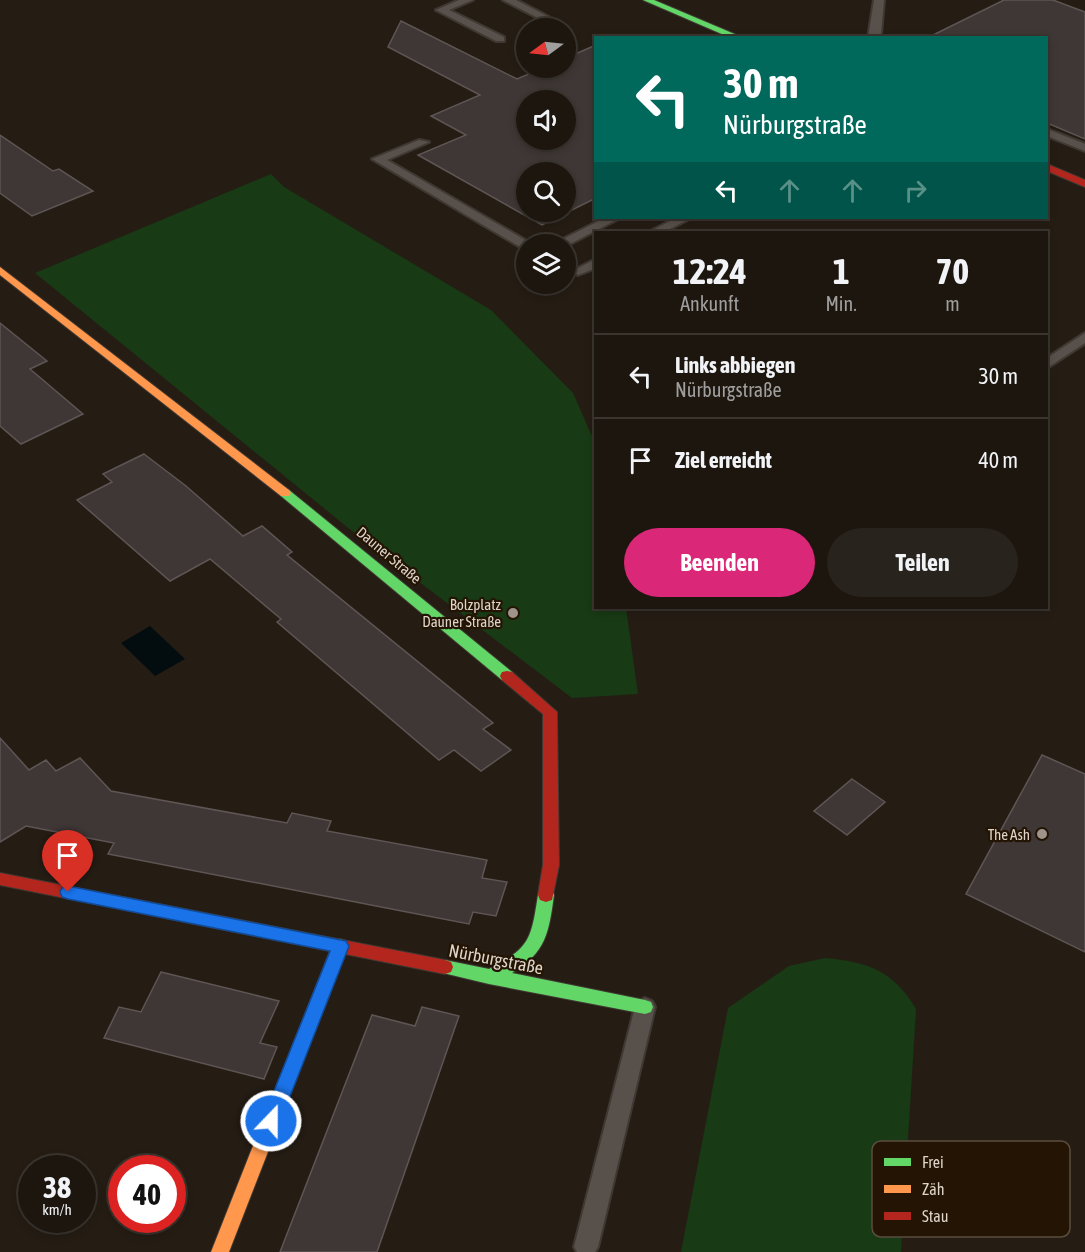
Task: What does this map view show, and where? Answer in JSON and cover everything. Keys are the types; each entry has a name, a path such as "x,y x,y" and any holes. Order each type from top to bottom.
{"street":[{"path":"647,0 735,36"},
{"path":"729,19 751,36"},
{"path":"1048,167 1085,184"},
{"name":"Dauner Straße","path":"0,270 340,536 550,712 550,865 540,938 522,961 489,977"},
{"name":"Nürburgstraße","path":"0,879 645,1007"},
{"path":"220,1252 340,946"}],"lane":[{"path":"468,0 441,10 500,39"},
{"path":"508,0 544,17"},
{"path":"873,36 879,0"},
{"path":"1048,132 1085,148"},
{"path":"423,142 378,159 516,239"},
{"path":"576,236 612,219"},
{"path":"657,231 683,219"},
{"path":"579,271 594,264"},
{"path":"1048,363 1085,337"},
{"path":"586,1247 645,1007"}],"green space":[{"path":"271,174 284,187 491,310 573,393 594,441 594,609 626,609 638,694 572,698 347,527 35,273"},
{"path":"825,958 854,962 878,970 898,985 916,1009 908,1141 872,1141 872,1237 902,1237 901,1252 681,1252 728,1008 789,966"}],"shaded area":[{"path":"150,626 185,659 155,676 121,643"}],"building":[{"path":"1004,0 1053,0 1085,12 1085,139 1048,123 1048,36 931,36"},
{"path":"401,21 517,79 576,78 576,54 594,46 594,199 576,208 576,162 516,162 516,210 418,155 466,135 431,116 480,95 388,47"},
{"path":"0,135 53,171 59,169 93,191 32,216 0,193"},
{"path":"0,323 47,361 30,369 83,414 21,444 0,426"},
{"path":"144,454 186,486 243,536 262,526 292,552 287,555 493,723 483,729 511,750 481,771 454,750 439,760 277,622 281,619 210,559 170,581 77,500 112,482 103,474"},
{"path":"0,738 29,770 46,760 56,771 80,758 111,791 287,823 292,813 331,821 327,831 487,860 482,878 507,882 496,916 473,912 469,924 108,854 114,843 26,826 0,842"},
{"name":"The Ash","path":"1042,755 1085,774 1085,952 966,894"},
{"path":"852,779 885,802 847,835 814,811"},
{"path":"161,972 279,1001 260,1043 277,1047 264,1079 104,1038 119,1007 141,1012"},
{"path":"422,1007 459,1016 377,1252 280,1252 372,1015 415,1026"}],"traffic: fast":[{"path":"647,0 735,36"},
{"path":"285,493 507,676"},
{"path":"489,977 517,962 533,947 541,927 546,895"},
{"path":"445,967 645,1007"}],"traffic: slow":[{"path":"0,270 285,493"},
{"path":"220,1252 340,946"}],"traffic: jam":[{"path":"1048,167 1085,184"},
{"path":"507,676 550,712 551,865 546,895"},
{"path":"0,879 445,967"}],"place":[{"name":"Bolzplatz Dauner Straße","path":"513,613"},
{"name":"The Ash","path":"1042,834"}],"route":[{"path":"68,892 340,946 271,1121"}]}
